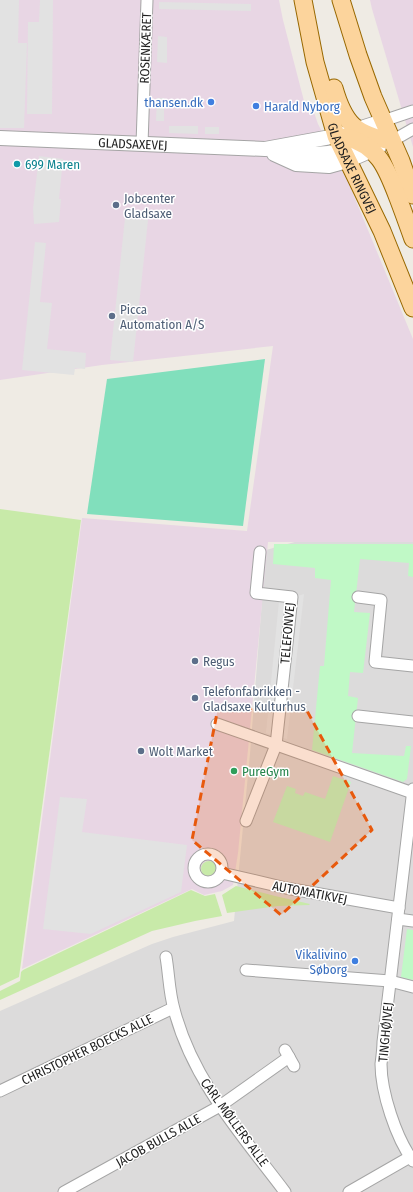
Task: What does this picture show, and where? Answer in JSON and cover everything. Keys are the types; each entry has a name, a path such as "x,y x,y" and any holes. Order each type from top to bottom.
{"main road":[{"path":"304,0 319,32 339,106 345,117 368,134 392,141 413,195"},
{"name":"GLADSAXE RINGVEJ","path":"304,0 315,62 342,149 382,231 413,308"},
{"path":"341,0 372,97 368,134 386,168 413,239"},
{"path":"342,149 345,137 368,134"}],"street":[{"name":"ROSENKÆRET","path":"142,144 146,0"},
{"path":"368,134 413,111"},
{"path":"392,141 413,129"},
{"name":"GLADSAXEVEJ","path":"265,149 296,164 329,166 342,149 368,134 392,141"},
{"name":"GLADSAXEVEJ","path":"0,138 265,149 342,149"},
{"name":"TELEFONVEJ","path":"246,821 276,745 292,597 256,593 260,552"},
{"path":"358,597 381,600 375,662 413,666"},
{"path":"358,716 413,722"},
{"path":"217,724 413,793"},
{"name":"TINGHØJVEJ","path":"411,1154 391,1118 381,1065 413,789"},
{"name":"AUTOMATIKVEJ","path":"222,873 399,914"},
{"path":"399,914 413,921"},
{"name":"CARL MØLLERS ALLE","path":"166,957 173,1008 185,1043 196,1068 220,1106 285,1192"},
{"path":"246,970 390,981"},
{"name":"TINGHØJVEJ","path":"390,981 413,987"},
{"name":"CHRISTOPHER BOECKS ALLE","path":"0,1091 173,1008"},
{"name":"JACOB BULLS ALLE","path":"64,1192 220,1106 289,1058"},
{"path":"349,1192 411,1154"}],"highlighted area":[{"path":"218,708 306,709 372,830 281,915 192,840"}],"shaded area":[{"path":"0,0 279,0 304,101 310,101 318,124 349,184 413,339 413,542 268,542 238,853 233,885 222,891 204,895 192,889 22,969 82,518 247,531 273,346 102,365 0,380"},
{"path":"0,0 19,0 18,43 27,43 24,128 0,128"},
{"path":"40,0 53,0 52,114 27,114 28,22 39,22"},
{"path":"370,0 413,0 413,147 372,9"},
{"path":"159,2 251,4 251,11 159,9"},
{"path":"158,36 167,37 167,63 157,62"},
{"path":"157,98 164,98 164,121 156,121"},
{"path":"169,126 198,126 198,134 169,133"},
{"path":"205,127 219,127 219,134 205,134"},
{"path":"39,156 63,159 59,199 61,199 59,222 34,224 33,209"},
{"path":"125,218 148,220 133,362 110,360"},
{"path":"35,242 46,243 40,302 52,303 47,349 86,353 85,369 75,368 74,375 22,370"},
{"path":"413,509 413,1192 0,1192 0,1011 152,944 234,921 250,754 266,550"},
{"path":"304,594 287,739 266,733 279,601"},
{"path":"60,797 87,799 82,832 187,845 181,892 91,934 43,929"}],"green space":[{"path":"265,359 243,526 87,514 107,379"},
{"path":"0,509 81,520 19,977 0,986"},
{"path":"274,544 413,544 413,577 408,576 409,563 360,559 354,612 370,613 363,673 350,672 348,696 358,698 352,753 404,756 406,746 411,746 407,779 403,782 312,750 320,666 324,666 331,580 315,578 315,568 273,564"},
{"path":"333,776 351,782 330,842 273,822 287,786 296,789 295,793 303,796 305,792 325,799"},
{"path":"206,861 212,861 217,866 215,875 212,877 206,877 201,872 201,866"},
{"path":"236,886 310,904 278,906 227,913 222,895"},
{"path":"191,890 205,896 215,894 222,916 152,931 0,1000 0,991 20,981 21,972 23,970"},
{"path":"407,929 413,930 413,980 401,977"}],"place":[{"name":"thansen.dk","path":"211,102"},
{"name":"Harald Nyborg","path":"256,106"},
{"name":"699 Maren","path":"17,164"},
{"name":"Jobcenter Gladsaxe","path":"116,205"},
{"name":"Picca Automation A/S","path":"112,316"},
{"name":"Regus","path":"195,661"},
{"name":"Telefonfabrikken - Gladsaxe Kulturhus","path":"195,698"},
{"name":"Wolt Market","path":"141,751"},
{"name":"PureGym","path":"234,771"},
{"name":"Vikalivino Søborg","path":"355,961"}]}
